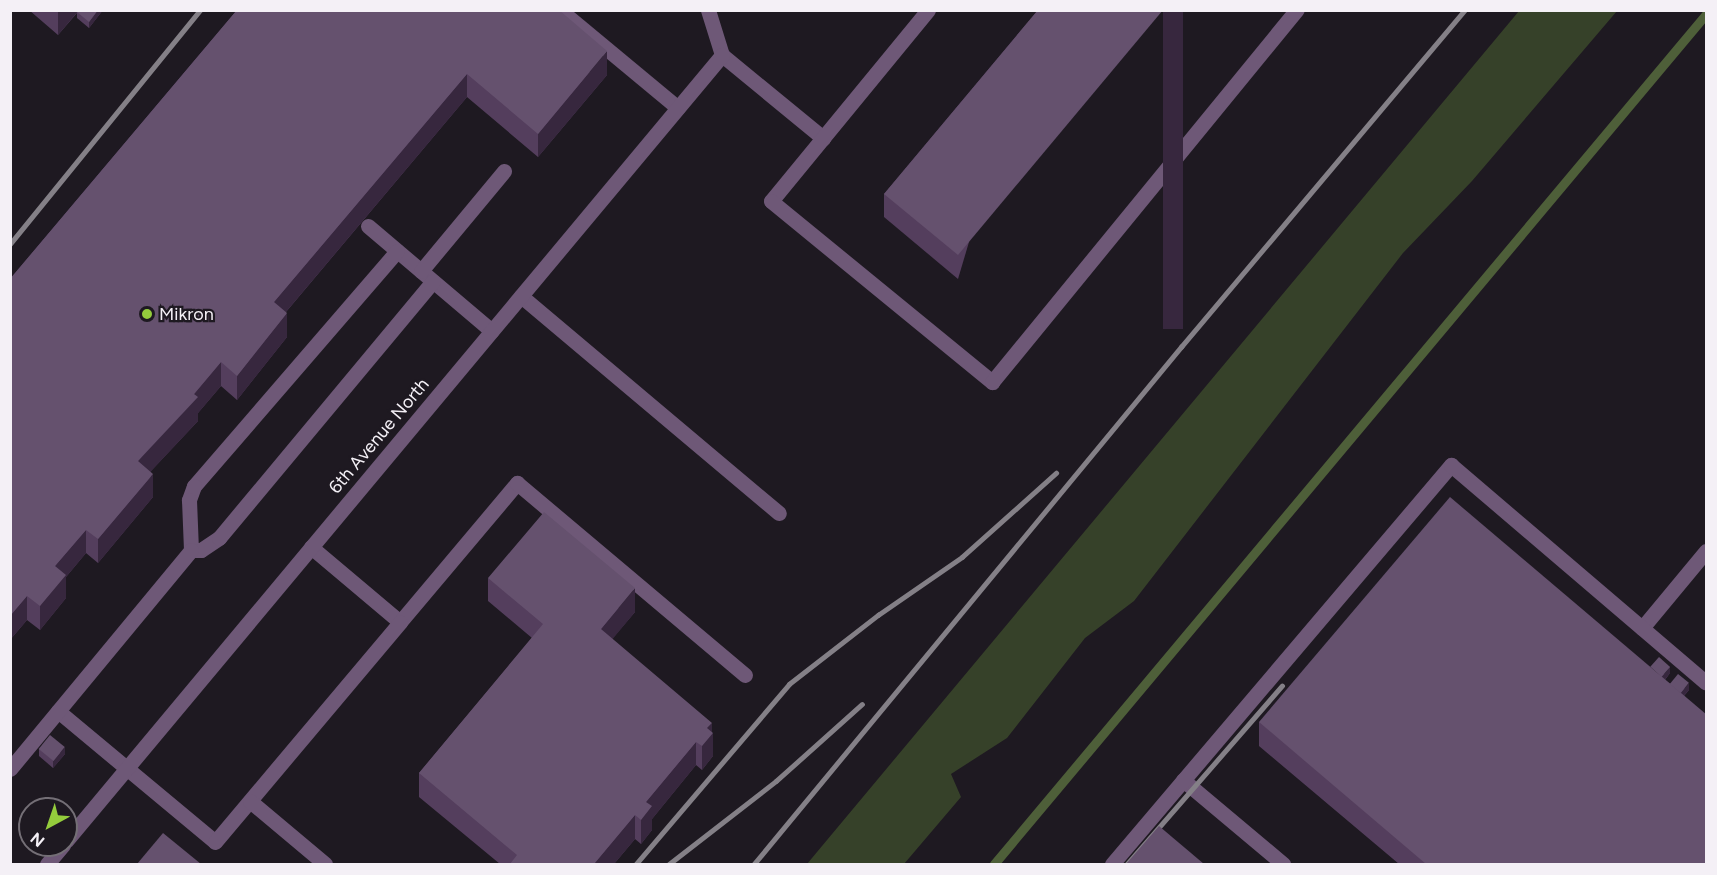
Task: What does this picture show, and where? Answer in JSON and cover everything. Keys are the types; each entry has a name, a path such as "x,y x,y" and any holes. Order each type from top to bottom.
{"street":[{"path":"560,10 678,108"},
{"path":"708,10 722,54 823,138"},
{"path":"928,10 771,201 992,382 1297,10"},
{"name":"6th Avenue North","path":"78,827 722,54"},
{"path":"191,550 201,550 219,538 427,276 504,171"},
{"path":"368,226 492,331"},
{"path":"10,770 191,550 189,500 194,486 397,250"},
{"path":"521,296 779,513"},
{"path":"1112,864 1451,465 1707,683"},
{"path":"58,711 215,842 517,483 745,675"},
{"path":"311,547 400,622"},
{"path":"1642,628 1707,551"},
{"path":"1183,780 1283,864"},
{"path":"249,801 325,864"}],"green space":[{"path":"1519,11 1617,11 1472,181 1403,253 1134,601 1085,638 1007,738 951,774 961,797 904,864 807,864"}],"building":[{"path":"78,10 98,10 89,22 77,12"},
{"name":"Mikron","path":"237,10 559,10 607,51 538,134 467,74 274,302 287,313 237,376 221,362 194,394 198,397 138,461 153,474 98,539 86,530 55,566 66,575 40,606 27,596 10,616 10,279"},
{"path":"1038,10 1163,10 958,255 884,194"},
{"path":"1450,497 1707,715 1707,864 1426,864 1259,722"},
{"path":"544,512 635,588 601,629 712,723 707,728 713,733 702,746 696,742 646,802 652,806 641,820 635,815 594,864 510,864 517,855 419,773 543,624 488,578"},
{"path":"1659,657 1670,667 1661,677 1650,667"},
{"path":"1678,674 1689,683 1681,693 1670,684"},
{"path":"50,735 65,747 53,761 39,749"},
{"path":"1159,826 1204,864 1126,864"},
{"path":"163,833 201,864 137,864"}],"waterway":[{"path":"994,864 1706,14"}],"railway":[{"path":"10,244 200,10"},
{"path":"754,864 1181,347 1465,10"},
{"path":"636,864 789,684 878,615 962,557 1056,473"},
{"path":"1127,864 1282,686"},
{"path":"669,864 776,781 862,704"}],"place":[{"name":"Mikron","path":"147,314"}]}
